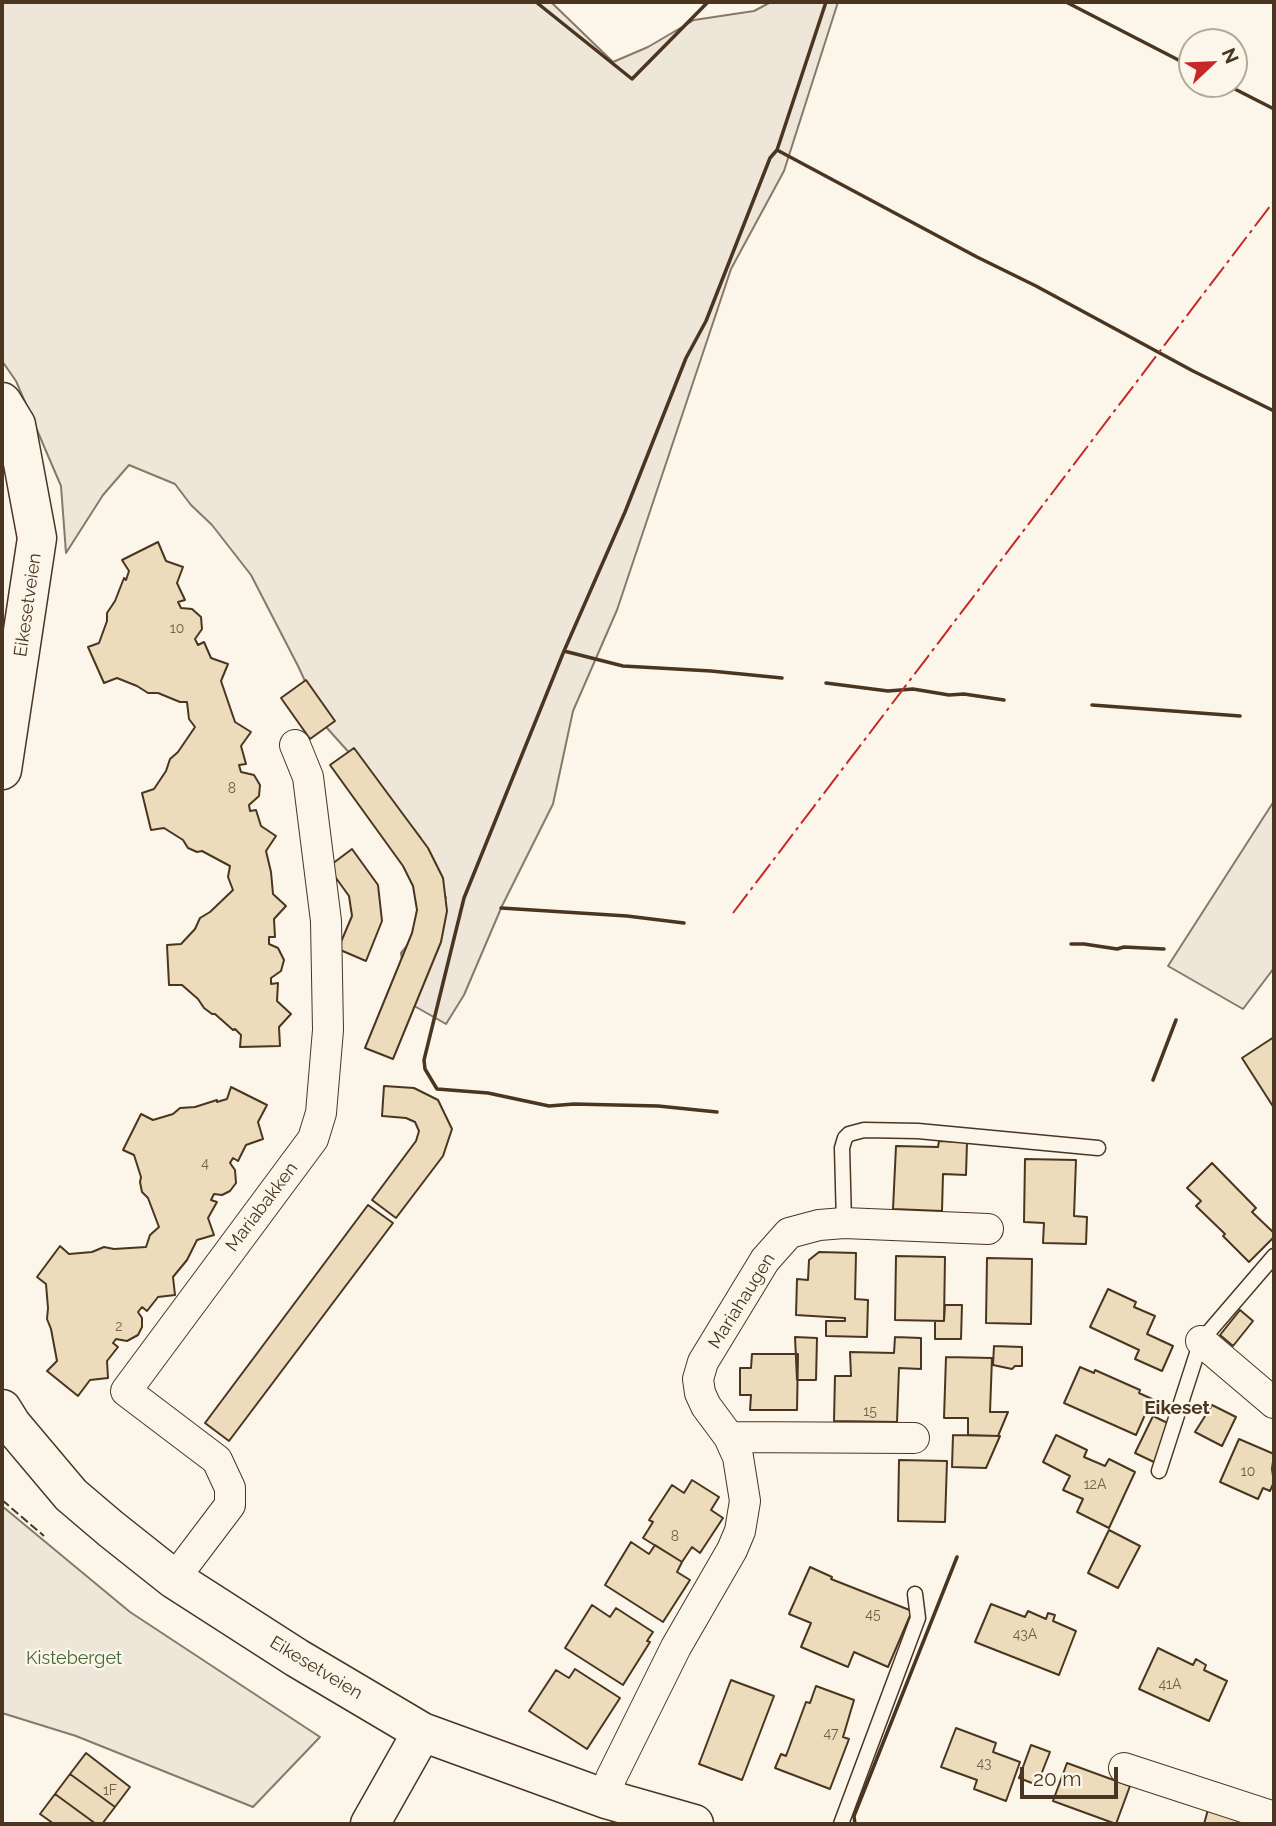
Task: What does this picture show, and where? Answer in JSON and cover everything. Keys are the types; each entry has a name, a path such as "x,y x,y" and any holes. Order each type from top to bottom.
{"main road":[{"name":"Eikesetveien","path":"2,402 16,425 37,538 9,679 2,770"},
{"name":"Eikesetveien","path":"2,1409 12,1425 71,1495 174,1579 297,1658 422,1732 606,1799 694,1824"},
{"path":"370,1824 422,1732"}],"street":[{"name":"Mariabakken","path":"174,1579 230,1505 230,1488 217,1460 126,1391 313,1139 321,1113 328,1030 326,921 308,777 295,745"},
{"name":"Mariahaugen","path":"606,1799 611,1778 670,1659 740,1531 745,1501 738,1457 729,1437 706,1406 698,1379 703,1362 765,1260 789,1233 803,1228 844,1223 988,1229"},
{"path":"1201,1341 1274,1403"},
{"path":"729,1437 914,1438"},
{"path":"1124,1768 1274,1817"}],"lane":[{"path":"844,1223 842,1148 849,1134 864,1130 918,1131 1098,1148"},
{"path":"1159,1471 1201,1341 1274,1256"},
{"path":"841,1824 918,1618 915,1594"}],"green space":[{"path":"2,2 551,2 613,62 648,47 694,20 754,11 771,2 838,2 784,171 731,269 617,610 573,711 553,804 502,906 464,995 446,1024 409,1003 401,953 446,898 420,837 327,728 251,575 212,525 191,505 175,484 129,465 103,495 66,553 61,486 16,381 2,361"},
{"path":"1274,801 1274,968 1243,1009 1168,966"},
{"name":"Kisteberget","path":"2,1506 130,1612 320,1737 253,1807 76,1736 2,1713"}],"building":[{"path":"158,542 166,561 183,567 177,583 185,600 178,602 181,608 192,609 201,617 202,629 195,639 198,645 204,642 211,658 228,664 221,681 235,722 251,732 241,746 246,764 239,765 241,772 254,775 260,785 259,796 249,805 250,811 256,810 261,826 276,836 266,851 273,894 286,906 274,919 275,937 269,937 269,944 278,948 284,960 281,971 271,978 271,984 278,983 277,1001 291,1014 279,1027 280,1046 240,1047 241,1035 235,1029 204,1008 182,985 169,985 167,945 181,944 195,929 200,918 233,890 228,877 230,866 202,851 188,848 183,840 164,828 151,830 142,793 154,789 166,771 170,759 195,727 189,719 187,702 158,693 148,693 117,678 104,683 88,647 99,643 107,613 124,578 126,580 129,571 122,560"},
{"path":"306,680 335,721 310,739 281,698"},
{"path":"354,748 428,848 443,878 447,911 441,942 393,1059 365,1048 412,933 417,910 413,886 403,866 330,765"},
{"path":"352,849 378,885 382,921 366,961 338,949 352,916 349,896 328,867"},
{"path":"1274,1037 1274,1108 1242,1058"},
{"path":"384,1086 414,1088 438,1100 452,1129 443,1156 396,1218 372,1200 416,1141 419,1131 415,1122 406,1118 382,1116"},
{"path":"231,1087 267,1105 258,1122 263,1139 246,1145 238,1161 233,1158 230,1163 235,1170 236,1183 230,1191 222,1195 214,1194 211,1200 217,1202 208,1218 214,1235 197,1240 187,1260 173,1277 175,1295 158,1297 147,1311 142,1307 138,1312 142,1318 142,1327 138,1335 127,1341 116,1339 113,1343 118,1347 107,1361 108,1378 90,1380 78,1396 47,1371 57,1361 47,1319 46,1284 37,1277 60,1246 69,1254 92,1252 104,1247 146,1247 150,1235 159,1227 148,1198 142,1192 141,1177 134,1155 123,1150 141,1114 153,1120 173,1114 180,1108 227,1099"},
{"path":"939,1141 967,1142 966,1175 943,1174 942,1211 893,1209 896,1146 938,1147"},
{"path":"1025,1159 1076,1160 1074,1216 1087,1217 1086,1244 1043,1243 1044,1223 1024,1222"},
{"path":"1212,1163 1256,1208 1252,1212 1274,1233 1274,1237 1249,1262 1196,1206 1201,1201 1187,1188"},
{"path":"368,1205 393,1223 229,1441 205,1423"},
{"path":"819,1252 856,1253 855,1299 868,1300 867,1337 826,1336 826,1321 845,1321 845,1318 796,1315 797,1279 808,1280 809,1260"},
{"path":"896,1256 945,1257 944,1321 895,1320"},
{"path":"987,1258 1032,1259 1031,1324 986,1323"},
{"path":"1108,1289 1136,1302 1134,1307 1155,1316 1147,1334 1173,1346 1162,1371 1135,1359 1139,1350 1090,1327"},
{"path":"945,1305 962,1305 961,1339 935,1339 935,1321 944,1321"},
{"path":"1240,1310 1253,1321 1233,1346 1220,1335"},
{"path":"795,1337 817,1338 816,1380 797,1380"},
{"path":"895,1337 921,1338 921,1369 899,1368 897,1422 834,1421 835,1376 851,1376 850,1352 894,1353"},
{"path":"994,1346 1022,1347 1022,1366 1012,1369 993,1365"},
{"path":"752,1354 798,1354 797,1410 750,1410 751,1395 740,1395 740,1368 751,1368"},
{"path":"946,1357 992,1358 990,1412 1008,1412 998,1436 968,1435 968,1418 944,1418"},
{"path":"1080,1367 1094,1373 1095,1370 1140,1390 1139,1393 1152,1399 1136,1435 1064,1403"},
{"path":"1212,1405 1236,1417 1222,1446 1195,1432"},
{"path":"1153,1416 1174,1426 1156,1463 1135,1453"},
{"path":"953,1435 1000,1436 986,1468 952,1467"},
{"path":"1056,1435 1087,1450 1084,1457 1105,1466 1109,1459 1135,1472 1109,1528 1077,1512 1083,1499 1063,1490 1070,1476 1043,1462"},
{"path":"1239,1439 1274,1454 1274,1482 1270,1491 1263,1488 1258,1499 1220,1482"},
{"path":"899,1460 947,1461 945,1522 898,1521"},
{"path":"692,1480 719,1497 711,1510 723,1518 700,1553 692,1547 682,1562 643,1538 653,1522 649,1520 672,1485 684,1493"},
{"path":"1109,1530 1140,1546 1118,1588 1088,1573"},
{"path":"631,1542 649,1554 655,1545 682,1562 677,1572 690,1580 663,1622 605,1585"},
{"path":"810,1567 832,1577 831,1579 912,1611 888,1667 854,1652 848,1667 801,1647 811,1623 789,1614"},
{"path":"991,1604 1025,1617 1028,1611 1046,1619 1048,1613 1055,1615 1053,1621 1076,1631 1059,1675 975,1642"},
{"path":"592,1605 610,1617 616,1608 653,1632 647,1641 650,1642 623,1685 565,1648"},
{"path":"1158,1648 1193,1665 1196,1659 1206,1665 1204,1670 1227,1681 1209,1721 1139,1689"},
{"path":"575,1669 620,1698 587,1749 529,1711 556,1670 569,1678"},
{"path":"731,1680 774,1696 742,1780 699,1764"},
{"path":"816,1686 854,1700 843,1737 849,1739 830,1789 775,1768 781,1754 786,1756 806,1702 810,1703"},
{"path":"956,1728 996,1743 993,1752 1020,1762 1006,1801 974,1789 977,1780 941,1767"},
{"path":"1031,1745 1050,1752 1037,1785 1019,1778"},
{"path":"86,1753 130,1787 115,1807 70,1774"},
{"path":"1067,1763 1130,1786 1116,1824 1053,1801"},
{"path":"70,1774 115,1807 102,1824 96,1824 55,1794"},
{"path":"55,1794 96,1824 54,1824 40,1814"},
{"path":"1209,1806 1246,1814 1243,1824 1204,1824"}],"fence":[{"path":"2,1500 44,1536"}],"wall":[{"path":"536,2 632,79 708,2"},
{"path":"717,1112 658,1106 549,1106 488,1093 437,1089 425,1069 424,1060 464,898 564,651 625,512 686,358 706,321 770,158 777,150 826,2"},
{"path":"1066,2 1178,60"},
{"path":"1248,96 1274,109"},
{"path":"777,150 1193,371 1274,411"},
{"path":"564,651 623,666 782,678"},
{"path":"826,683 888,691 913,689 1004,700"},
{"path":"1092,705 1240,716"},
{"path":"501,908 627,916 684,923"},
{"path":"1071,944 1117,949 1164,949"},
{"path":"1153,1080 1176,1020"},
{"path":"855,1824 854,1816 957,1557"}],"power":[{"path":"733,913 1274,201"}],"district":[{"name":"Eikeset","path":"1177,1408"}]}
